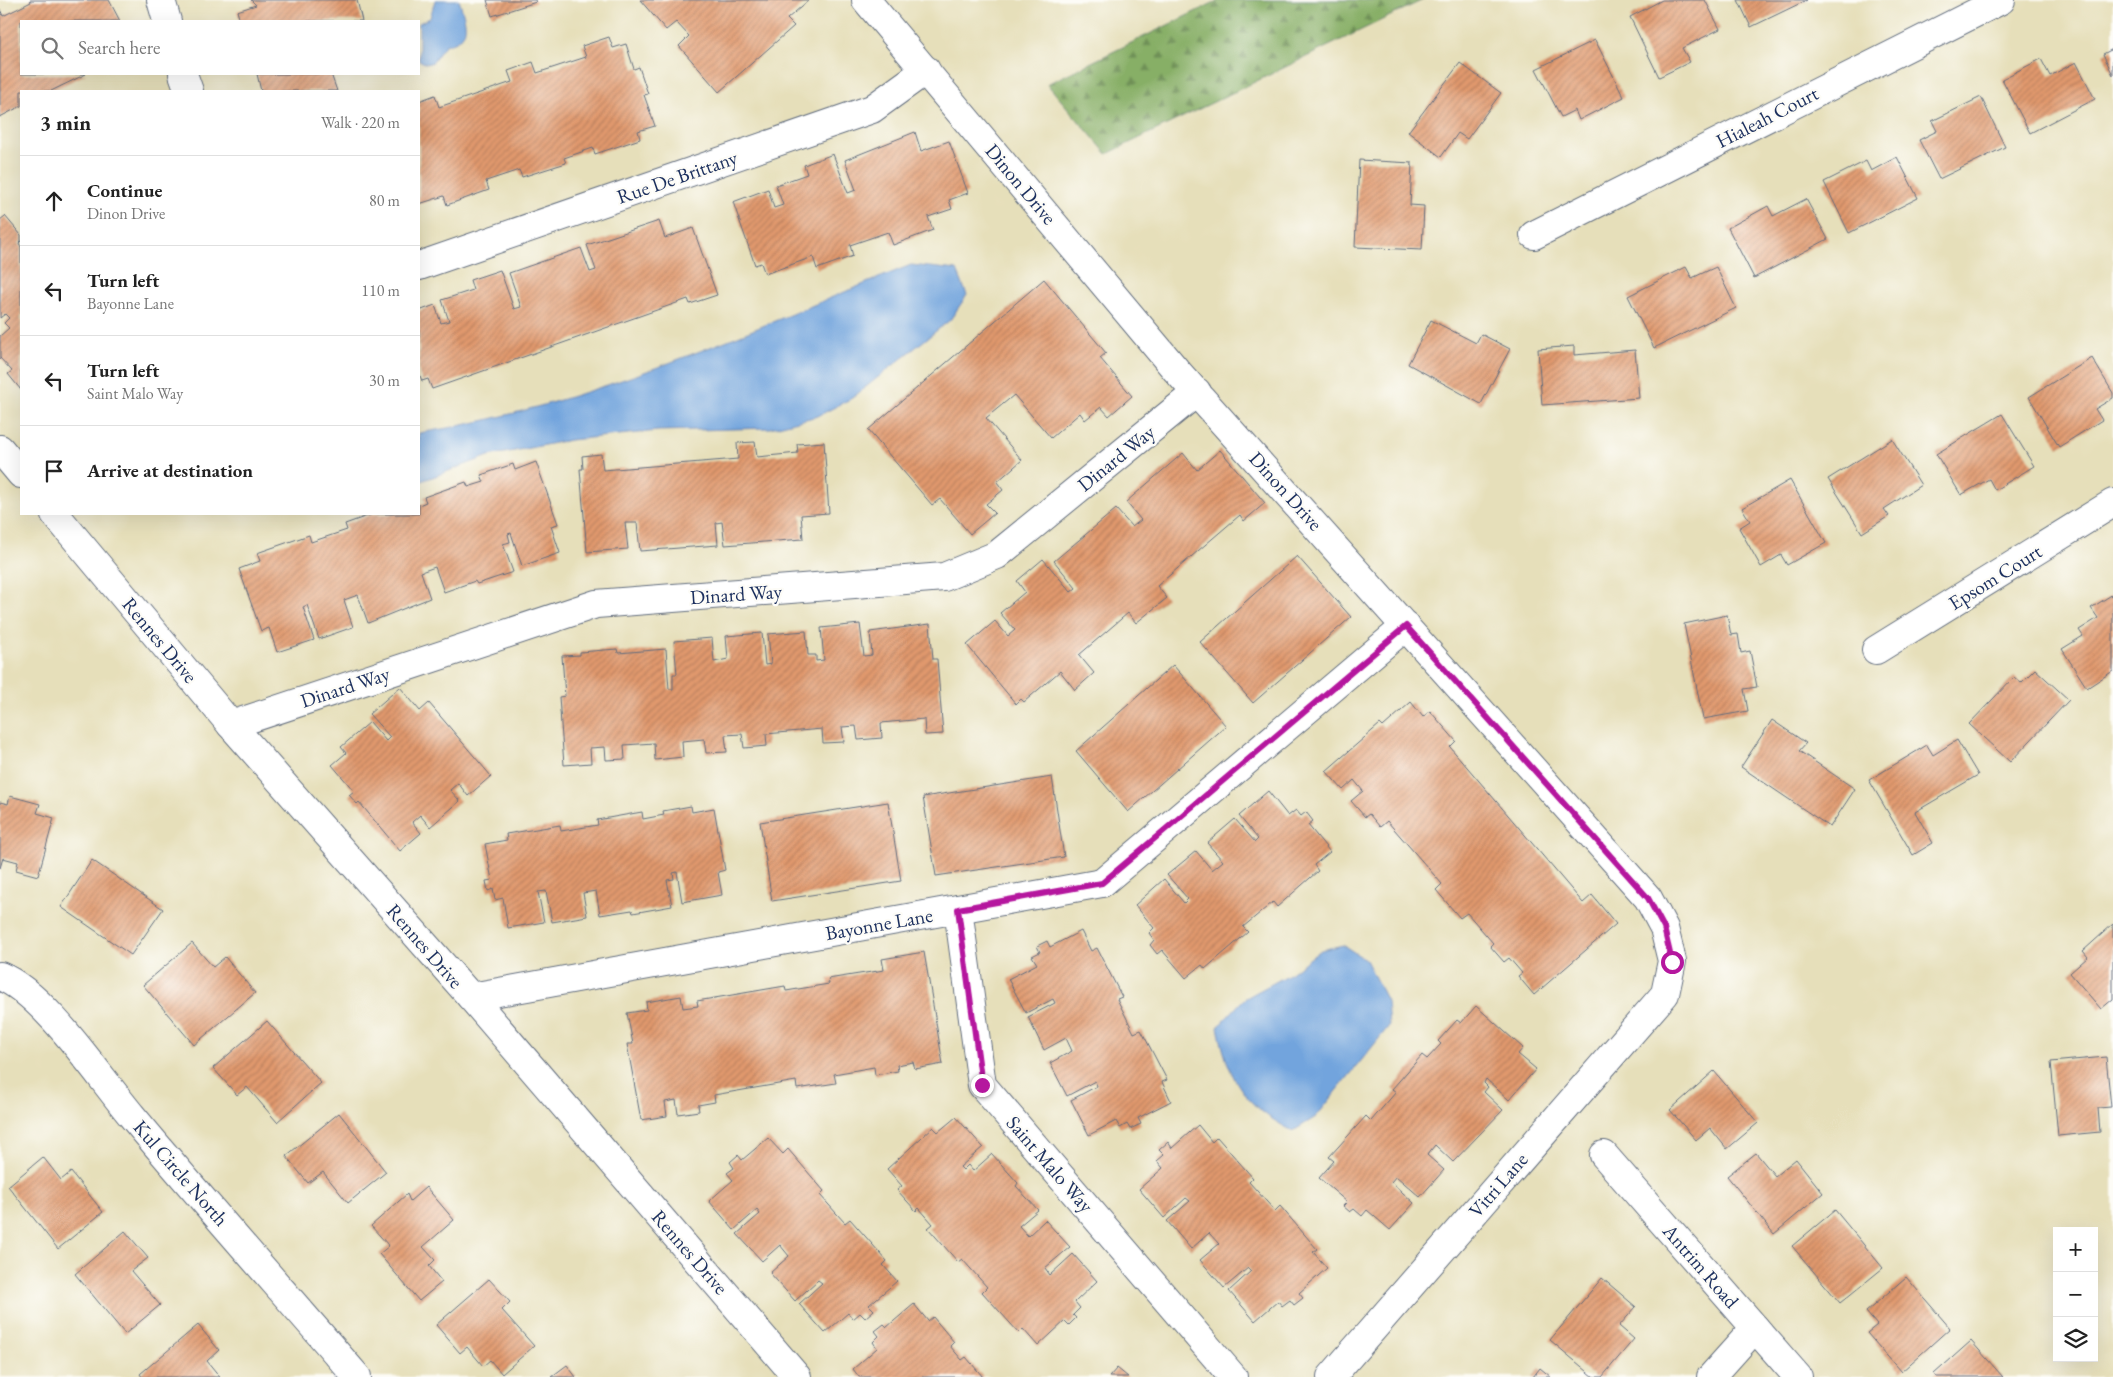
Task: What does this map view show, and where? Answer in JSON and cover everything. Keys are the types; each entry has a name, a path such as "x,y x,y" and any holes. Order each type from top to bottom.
{"street":[{"path":"161,0 167,20"},
{"name":"Dinon Drive","path":"866,0 1197,392 1648,898 1664,928 1672,962 1665,994"},
{"name":"Hialeah Court","path":"1534,235 2001,0"},
{"name":"Rue De Brittany","path":"420,266 872,109 926,70"},
{"path":"183,75 189,90"},
{"name":"Dinard Way","path":"231,725 596,604 944,577 997,555 1197,392"},
{"path":"0,448 20,473"},
{"name":"Epsom Court","path":"1876,650 2113,503"},
{"name":"Rennes Drive","path":"56,515 231,725 471,997 797,1377"},
{"name":"Bayonne Lane","path":"471,997 1102,883 1406,626"},
{"name":"Saint Malo Way","path":"958,909 982,1085 1233,1377"},
{"name":"Kul Circle North","path":"0,976 36,1001 65,1032 131,1114 357,1377"},
{"name":"Vitri Lane","path":"1332,1377 1665,994"},
{"name":"Antrim Road","path":"1604,1154 1798,1377"},
{"path":"1711,1377 1755,1328"}],"green space":[{"path":"1219,0 1423,0 1107,154 1047,84"}],"water":[{"path":"435,0 459,0 464,15 465,28 464,34 460,39 445,45 433,62 426,64 420,61 420,23 430,18"},
{"path":"911,265 957,270 967,295 950,320 852,398 818,416 770,428 658,431 570,440 489,456 420,482 420,433 482,421 545,405 669,363"},
{"path":"1343,945 1366,960 1387,1001 1389,1026 1316,1117 1293,1131 1262,1112 1241,1090 1227,1062 1218,1027 1244,999 1288,975 1321,950"}],"building":[{"path":"30,0 109,0 119,20 20,20 20,75 84,75 53,90 20,90 20,107 0,117 0,9 3,16 31,2"},
{"path":"251,0 357,0 362,20 240,20 237,11 256,5"},
{"path":"487,0 535,0 536,2 492,16"},
{"path":"640,0 809,0 787,19 794,26 719,92 679,46 689,36 676,22 666,30"},
{"path":"1662,0 1705,0 1720,29 1682,48 1690,62 1659,77 1630,17"},
{"path":"1738,0 1807,0 1751,27"},
{"path":"609,37 613,48 626,44 634,69 639,67 648,94 644,95 655,126 638,131 640,139 595,154 593,148 564,158 566,163 522,177 519,170 486,181 489,190 447,205 444,196 420,204 420,101 435,95 439,107 512,82 508,71 533,62 537,73 586,57 582,46"},
{"path":"1595,40 1624,97 1579,120 1575,110 1561,117 1536,69"},
{"path":"2113,49 2113,75 2103,54"},
{"path":"2041,59 2050,76 2076,62 2095,99 2030,133 2002,79"},
{"path":"1460,63 1501,93 1467,139 1458,133 1441,157 1408,132"},
{"path":"257,75 331,75 337,90 261,90"},
{"path":"1981,97 2005,147 1939,179 1919,140 1937,131 1932,121"},
{"path":"915,132 921,151 949,141 968,193 949,200 952,209 928,217 933,230 893,245 888,232 850,245 853,256 817,269 813,257 765,274 761,263 755,265 733,202 768,189 774,208 783,205 776,185 807,174 804,165 833,154 848,193 856,190 845,160"},
{"path":"1897,157 1918,198 1849,233 1824,182 1866,161 1871,171"},
{"path":"1359,160 1412,163 1410,205 1424,206 1422,250 1355,247"},
{"path":"1806,199 1828,239 1754,278 1728,228 1768,206 1773,216"},
{"path":"5,216 20,234 20,389 8,374 12,371 0,358 0,336 9,328 4,323 9,318 5,314 0,318 0,220"},
{"path":"659,221 665,238 693,228 717,295 690,304 688,299 432,389 428,379 422,381 420,376 420,311 435,305 441,323 449,321 442,300 473,290 470,280 500,270 514,309 521,307 509,273 581,248 590,272 596,270 587,245"},
{"path":"1686,267 1692,278 1716,267 1736,308 1654,348 1628,296"},
{"path":"1044,279 1106,353 1100,358 1132,396 1109,416 1101,407 1085,420 1080,413 1051,438 1014,395 986,418 1022,460 997,482 1003,490 986,504 995,513 970,534 940,499 932,505 868,430"},
{"path":"1431,320 1476,343 1481,334 1510,349 1481,404 1408,364"},
{"path":"1574,346 1574,355 1635,350 1639,398 1542,405 1538,349"},
{"path":"2092,358 2113,393 2113,398 2095,409 2102,420 2059,447 2029,397"},
{"path":"2002,414 2034,466 1995,490 1989,479 1961,495 1936,454"},
{"path":"1892,439 1921,485 1884,509 1889,516 1862,533 1828,479"},
{"path":"755,442 757,457 798,453 797,444 824,442 829,513 801,515 803,539 725,545 722,522 716,523 718,545 640,551 637,523 625,523 628,549 587,552 580,469 583,469 582,456 601,454 603,470 738,459 737,443"},
{"path":"1220,450 1265,503 1244,521 1240,515 1157,586 1167,598 1136,623 1128,613 1079,655 1094,673 1075,690 1060,671 1024,702 1021,699 1016,704 967,645 995,621 1008,636 1015,630 1000,613 1025,592 1017,581 1043,559 1071,592 1076,588 1054,561 1116,509 1132,527 1141,520 1126,502 1183,453 1197,470"},
{"path":"536,462 558,524 551,526 560,553 522,566 511,533 508,534 510,542 503,544 513,572 477,584 475,581 444,592 435,567 421,572 430,598 368,623 358,595 344,600 353,627 319,639 307,605 303,607 314,640 277,652 269,628 261,631 239,569 260,561 257,553 309,535 311,542 347,530 345,524 370,515 420,515 420,505 426,502 424,497 466,482 468,487 484,482 481,475 513,464 515,470"},
{"path":"1790,480 1826,543 1787,565 1781,555 1761,567 1739,528 1750,521 1742,508"},
{"path":"1297,556 1351,617 1253,703 1200,642"},
{"path":"2113,594 2113,671 2087,688 2062,649 2083,636 2079,630 2098,618 2091,608"},
{"path":"1727,615 1731,635 1738,634 1741,653 1750,651 1757,687 1744,689 1748,711 1703,719 1684,624"},
{"path":"860,624 864,656 872,655 870,632 930,624 933,659 937,659 943,734 925,735 924,719 881,723 882,738 858,740 856,726 842,727 844,742 823,743 822,729 766,734 767,746 744,748 742,734 725,735 727,752 706,753 704,739 682,741 683,757 655,760 654,743 624,745 625,759 606,760 605,747 590,748 591,763 564,765 559,697 565,696 562,656 580,655 580,652 617,649 618,653 666,649 669,689 673,689 673,674 677,674 674,641 712,638 714,662 728,659 726,636 762,633 765,665 771,664 768,634 806,631 808,655 816,655 816,661 824,660 821,628"},
{"path":"1173,665 1226,726 1128,812 1076,751"},
{"path":"2035,669 2069,700 2010,762 1969,724 2014,677 2021,683"},
{"path":"400,687 420,711 429,703 491,776 468,796 458,783 450,790 460,801 430,827 420,815 412,822 421,833 400,851 359,802 357,804 349,795 354,791 332,765 346,753 341,747 370,722 386,741 390,737 369,714"},
{"path":"1411,702 1423,717 1430,711 1456,741 1450,747 1583,903 1592,895 1616,924 1534,995 1518,976 1522,973 1509,958 1504,962 1490,946 1493,943 1467,913 1460,918 1436,890 1442,884 1387,821 1380,827 1369,814 1365,817 1351,801 1363,791 1354,780 1343,790 1326,771 1380,724 1383,727"},
{"path":"1772,720 1806,743 1799,751 1855,789 1830,827 1741,767"},
{"path":"1957,740 1978,775 1915,812 1933,843 1913,855 1869,780 1927,745 1933,755"},
{"path":"1052,777 1064,857 936,876 923,797"},
{"path":"1268,791 1288,816 1296,810 1301,816 1306,812 1313,821 1308,825 1330,852 1314,865 1318,871 1277,907 1273,902 1243,927 1248,932 1205,969 1202,965 1186,978 1162,950 1157,954 1150,945 1154,940 1149,933 1154,928 1135,905 1164,879 1184,903 1188,899 1167,875 1196,851 1212,870 1223,861 1207,843 1235,819 1255,842 1258,839 1239,816"},
{"path":"10,796 40,804 37,813 54,818 38,876 16,870 18,862 3,858 0,868 0,802 8,804"},
{"path":"888,802 901,881 772,901 760,822"},
{"path":"691,806 692,812 714,808 725,870 718,872 722,895 682,902 677,872 673,873 674,879 667,880 672,906 633,913 632,910 600,915 596,891 583,893 587,916 552,922 546,891 538,892 544,922 508,928 503,898 495,900 493,889 488,891 486,881 492,880 485,844 507,840 506,834 560,825 561,831 598,825 597,820 642,812 643,819 664,815 663,811"},
{"path":"92,860 163,909 131,955 61,907"},
{"path":"2113,924 2113,999 2101,1009 2070,973 2088,957 2083,951"},
{"path":"1081,931 1091,951 1097,948 1122,997 1117,999 1134,1033 1141,1030 1167,1080 1162,1082 1171,1101 1138,1118 1141,1124 1130,1129 1127,1124 1120,1128 1116,1121 1089,1135 1071,1100 1097,1086 1095,1081 1067,1096 1050,1063 1072,1051 1066,1038 1044,1050 1028,1017 1055,1003 1053,999 1026,1013 1008,979 1037,964 1032,956 1040,952 1037,946 1047,941 1050,947"},
{"path":"192,943 213,967 225,957 255,993 194,1045 143,985"},
{"path":"924,952 943,1064 915,1069 913,1062 897,1065 898,1071 875,1075 874,1067 834,1074 836,1083 797,1089 796,1081 714,1095 715,1102 698,1105 699,1111 678,1114 676,1100 665,1102 667,1116 641,1120 627,1044 633,1044 627,1013 647,1010 646,1002 681,996 683,1008 698,1006 697,1001 785,986 786,991 829,984 828,979 884,970 882,959"},
{"path":"1476,1006 1523,1048 1518,1054 1536,1069 1509,1100 1486,1079 1484,1083 1488,1087 1484,1092 1503,1110 1453,1162 1435,1145 1427,1155 1444,1170 1420,1197 1396,1176 1391,1182 1414,1203 1390,1230 1367,1210 1362,1216 1354,1209 1350,1212 1343,1206 1347,1202 1319,1178 1334,1161 1329,1157 1366,1116 1371,1121 1396,1092 1392,1089 1422,1055 1427,1059 1441,1044 1438,1041 1457,1020 1461,1023"},
{"path":"267,1021 321,1083 277,1122 247,1087 237,1095 213,1068"},
{"path":"2106,1057 2111,1107 2098,1108 2100,1132 2058,1136 2051,1062"},
{"path":"1714,1071 1758,1123 1727,1149 1710,1128 1696,1140 1670,1110"},
{"path":"339,1113 386,1172 348,1203 323,1172 308,1183 286,1156"},
{"path":"956,1117 983,1147 960,1167 963,1170 968,1165 973,1171 992,1154 1018,1183 1016,1186 1038,1210 1019,1226 1028,1236 1045,1220 1070,1247 1045,1268 1050,1275 1073,1254 1097,1281 1075,1302 1080,1308 1073,1315 1076,1318 1069,1325 1065,1321 1038,1346 1023,1329 1019,1333 982,1292 987,1287 962,1259 958,1262 928,1228 933,1224 919,1208 916,1211 897,1190 902,1186 887,1169 933,1127 938,1132"},
{"path":"1198,1125 1212,1142 1217,1137 1253,1178 1249,1182 1275,1211 1280,1206 1317,1249 1313,1252 1327,1268 1299,1293 1303,1298 1294,1305 1290,1300 1282,1306 1278,1301 1255,1321 1229,1291 1251,1271 1248,1268 1224,1288 1200,1260 1219,1244 1209,1233 1191,1249 1167,1221 1190,1201 1186,1198 1164,1218 1139,1189 1163,1168 1157,1161 1164,1155 1159,1150 1168,1142 1172,1148"},
{"path":"768,1138 783,1154 788,1149 824,1191 820,1195 845,1223 850,1219 887,1261 883,1265 897,1281 869,1305 874,1310 865,1318 860,1313 853,1319 848,1313 825,1333 799,1304 822,1283 818,1280 795,1301 770,1273 789,1256 780,1245 762,1261 737,1234 760,1214 757,1210 734,1230 709,1201 733,1180 727,1173 734,1168 730,1162 738,1155 742,1160"},
{"path":"1756,1153 1775,1176 1796,1159 1823,1193 1774,1234 1727,1176"},
{"path":"43,1157 61,1180 71,1172 103,1212 58,1249 8,1186"},
{"path":"426,1187 454,1220 423,1247 435,1260 429,1266 442,1282 419,1301 379,1254 389,1246 371,1226 407,1194 410,1201"},
{"path":"1835,1210 1883,1268 1840,1303 1792,1246"},
{"path":"125,1231 148,1258 131,1271 160,1305 125,1334 75,1274"},
{"path":"1906,1277 1950,1328 1901,1372 1867,1333 1877,1325 1866,1312"},
{"path":"1602,1278 1636,1307 1619,1326 1634,1339 1602,1377 1594,1377 1550,1340"},
{"path":"489,1279 510,1302 502,1310 534,1346 502,1374 490,1360 483,1366 467,1347 460,1353 436,1325"},
{"path":"914,1304 928,1321 933,1317 954,1342 950,1346 962,1360 966,1357 983,1377 859,1377 853,1369 877,1348 873,1342 879,1336 875,1331 884,1324 887,1327"},
{"path":"198,1325 219,1350 207,1361 220,1377 142,1377 140,1374"},
{"path":"1971,1341 2003,1377 1936,1377 1934,1374"},
{"path":"567,1365 576,1377 551,1377"},
{"path":"1117,1368 1128,1377 1109,1377"},
{"path":"1540,1368 1551,1377 1533,1377"}],"route":[{"path":"982,1085 958,909 1070,891 1102,883 1406,626 1648,898 1664,928 1672,962"}]}
